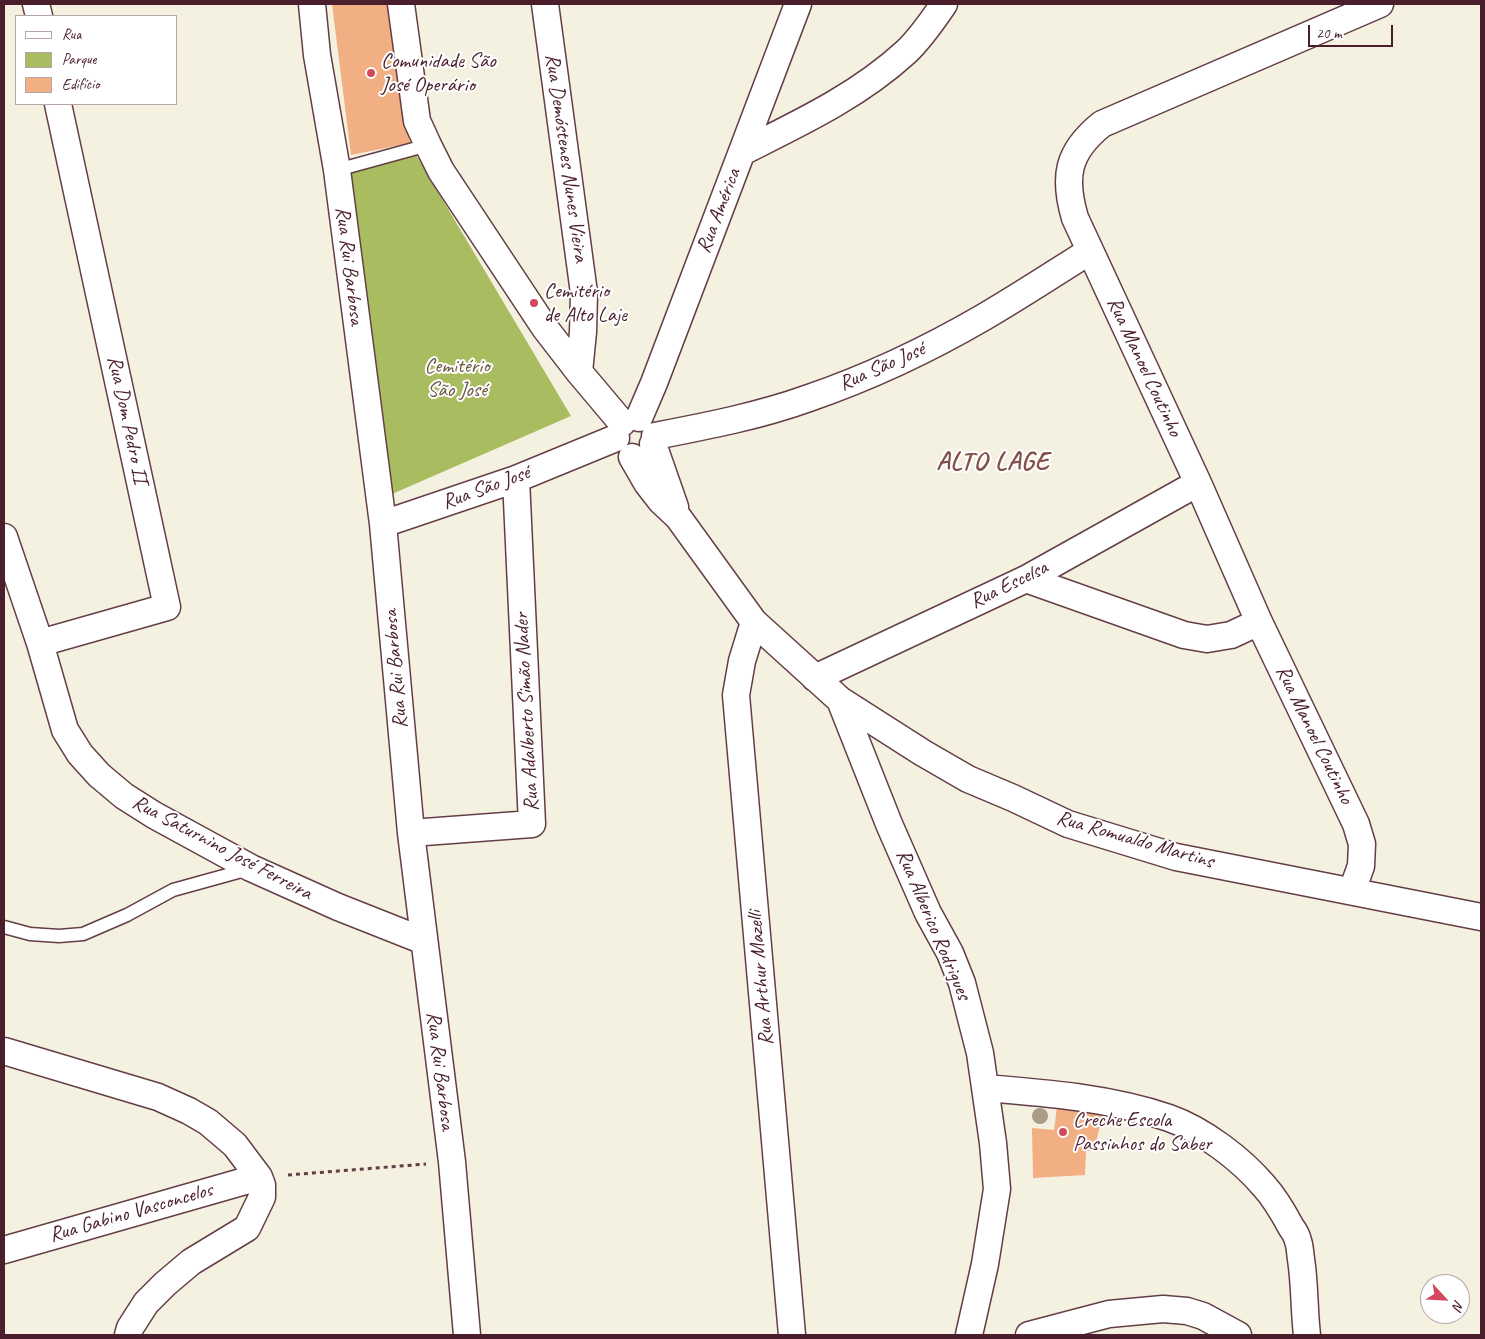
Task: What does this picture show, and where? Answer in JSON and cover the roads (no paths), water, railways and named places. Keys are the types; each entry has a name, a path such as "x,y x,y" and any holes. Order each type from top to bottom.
{"street":[{"name":"Rua Rui Barbosa","path":"312,4 317,55 337,170 383,524 411,833 452,1162 464,1333"},
{"path":"401,4 417,121 441,171 546,328 579,372 636,436"},
{"name":"Rua Demóstenes Nunes Vieira","path":"545,4 584,293 584,332 579,372"},
{"name":"Rua América","path":"636,436 798,4"},
{"path":"742,152 811,118 863,86 907,51 931,23 944,4"},
{"name":"Rua Manoel Coutinho","path":"1352,892 1361,866 1362,844 1356,824 1259,622 1198,483 1074,218 1069,197 1068,179 1075,155 1090,134 1102,124 1380,4"},
{"name":"Rua Dom Pedro II","path":"40,642 167,607 58,105"},
{"name":"Rua São José","path":"383,524 636,436 748,417 808,398 883,369 933,344 983,317 1090,251"},
{"name":"Rua Romualdo Martins","path":"636,436 678,518 754,622 840,700 968,780 1013,798 1068,824 1176,857 1481,917"},
{"name":"Rua Adalberto Simão Nader","path":"411,833 532,824 516,479"},
{"name":"Rua Escelsa","path":"815,678 1026,578 1198,483"},
{"name":"Rua Saturnino José Ferreira","path":"4,537 40,642 65,730 80,754 99,775 124,796 154,815 252,868 338,907 424,941"},
{"path":"1026,578 1184,634 1207,639 1231,635 1259,622"},
{"name":"Rua Arthur Mazelli","path":"754,622 742,661 736,695 792,1335"},
{"name":"Rua Alberico Rodrigues","path":"840,700 889,824 928,913 950,953 962,982 980,1053 997,1189 985,1264 970,1335"},
{"path":"4,1051 158,1096 190,1111 208,1122 270,1176 262,1185 262,1197 247,1228 191,1262 166,1284 146,1303 130,1328 128,1335"},
{"path":"985,1088 1063,1095 1136,1108 1171,1119 1198,1132 1229,1153 1251,1171 1271,1194 1298,1240 1303,1275 1307,1335"},
{"name":"Rua Gabino Vasconcelos","path":"4,1250 270,1176"},
{"path":"1028,1335 1109,1314 1163,1309 1187,1311 1203,1316 1238,1335"}],"lane":[{"path":"337,170 428,146"},
{"path":"4,927 30,934 59,936 83,934 128,915 173,890 252,868"}],"place":[{"name":"Comunidade São José Operário","path":"371,73"},
{"name":"Cemitério de Alto Laje","path":"534,303"},
{"name":"Creche Escola Passinhos do Saber","path":"1063,1132"}],"district":[{"name":"ALTO LAGE","path":"993,462"}],"park label":[{"name":"Cemitério São José","path":"457,378"}]}
